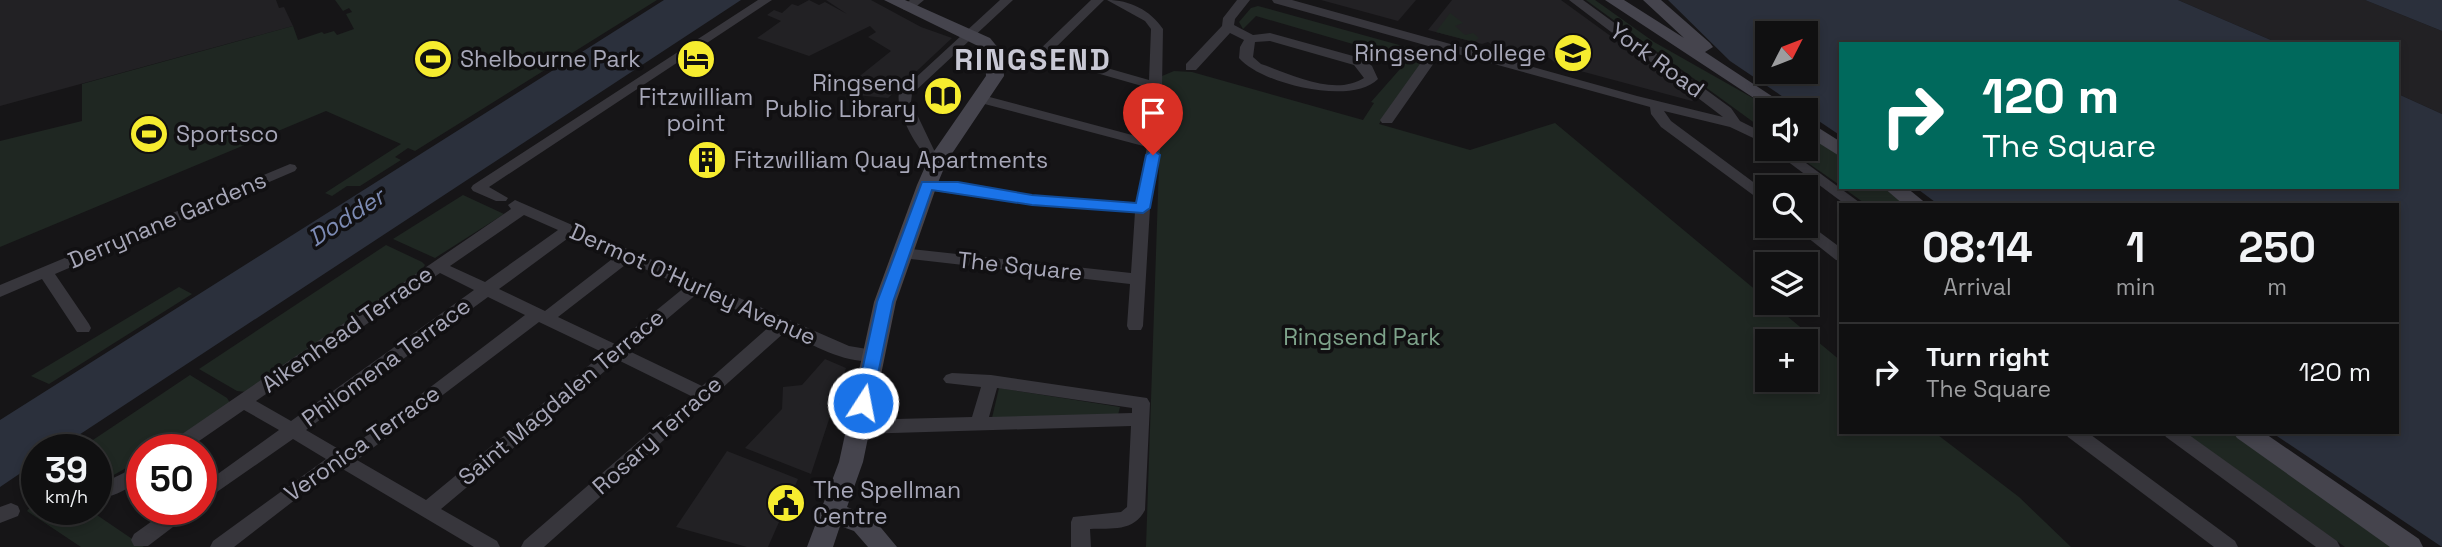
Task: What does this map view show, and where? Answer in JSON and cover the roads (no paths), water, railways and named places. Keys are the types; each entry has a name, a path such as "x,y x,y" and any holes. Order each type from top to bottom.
{"main road":[{"path":"1613,0 1651,27 1767,98"},
{"path":"1651,0 1748,85"},
{"path":"821,547 851,462 885,302 927,185 938,160 982,99 995,76 994,54 988,45 906,2"},
{"path":"1818,134 1839,149"},
{"path":"1896,189 1915,203"},
{"path":"2248,434 2410,547"},
{"path":"834,512 863,524 884,547"}],"street":[{"name":"Dermot O'Hurley Avenue","path":"766,0 478,188 846,352 873,355"},
{"path":"938,160 928,152 904,102 906,93 968,33 1007,0"},
{"path":"1098,0 1042,53 1155,86"},
{"path":"1113,0 1149,18 1157,29 1154,145 1143,208 1135,326"},
{"path":"1191,67 1228,27 1228,18 1244,0"},
{"path":"1278,0 1735,124 1755,134"},
{"name":"York Road","path":"1575,0 1726,111 1735,124"},
{"path":"1228,27 1251,38 1270,37 1359,62 1367,69 1371,79 1364,86 1350,90 1334,90 1256,67 1247,58 1247,47 1251,38"},
{"path":"1387,120 1440,45"},
{"path":"982,99 1154,145"},
{"path":"1656,104 1658,114 1666,124 1755,191"},
{"path":"1795,161 1853,203"},
{"name":"Derrynane Gardens","path":"0,291 290,168"},
{"path":"927,185 958,187 1032,200 1143,208"},
{"name":"Aikenhead Terrace","path":"195,434 438,266 513,204"},
{"name":"Philomena Terrace","path":"217,484 570,229"},
{"path":"1817,238 1839,254"},
{"name":"The Square","path":"902,253 1138,279"},
{"name":"Veronica Terrace","path":"219,547 325,467 359,451 628,255"},
{"path":"438,266 703,394"},
{"name":"Derrynane Gardens","path":"45,272 83,328"},
{"name":"Saint Magdalen Terrace","path":"426,510 697,285"},
{"name":"Rosary Terrace","path":"531,547 783,324"},
{"path":"952,379 991,381 1141,402 1136,510 1125,520 1080,522 1081,547"},
{"path":"979,422 991,381"},
{"path":"243,401 490,547"},
{"path":"859,427 1139,419"},
{"path":"2077,434 2228,547"},
{"path":"2175,434 2330,547"},
{"path":"141,540 161,525"}],"water":[{"name":"Dodder","path":"664,0 741,0 80,434 21,434 21,473 0,487 0,420"},
{"path":"1668,0 2178,0 2275,42 1839,42 1839,135 1818,120 1818,98 1785,98 1764,84 1818,84 1818,21 1755,21 1755,78 1730,61"},
{"path":"2365,0 2442,0 2442,31"},
{"path":"2399,94 2442,114 2442,547 2274,434 2399,434 2399,203 1936,203 1918,189 2399,189"}],"place":[{"name":"Ringsend College","path":"1573,53"},
{"name":"Shelbourne Park","path":"433,59"},
{"name":"Fitzwilliam point","path":"696,59"},
{"name":"Ringsend Public Library","path":"943,96"},
{"name":"Sportsco","path":"149,134"},
{"name":"Fitzwilliam Quay Apartments","path":"707,160"},
{"name":"The Spellman Centre","path":"786,503"}],"district":[{"name":"RINGSEND","path":"1033,59"}],"park label":[{"name":"Ringsend Park","path":"1362,337"}]}
